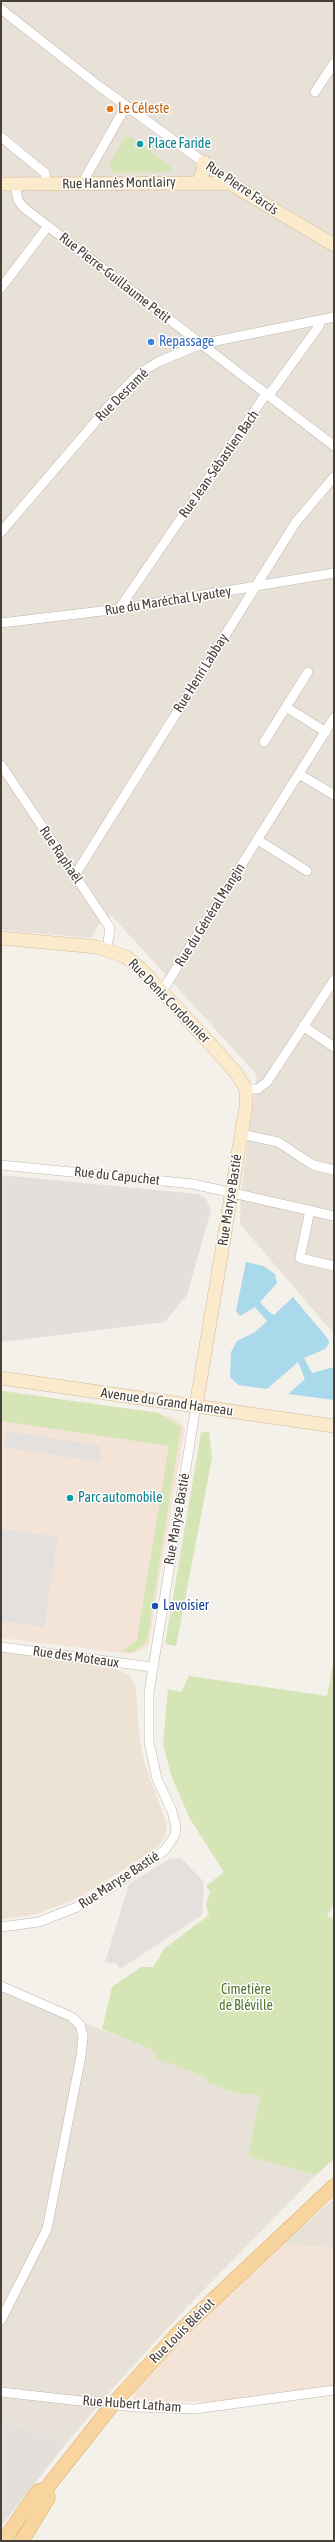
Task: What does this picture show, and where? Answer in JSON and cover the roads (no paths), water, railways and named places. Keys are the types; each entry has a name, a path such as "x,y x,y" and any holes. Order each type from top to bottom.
{"main road":[{"name":"Rue Louis Blériot","path":"3,2541 38,2491 46,2489 113,2404 179,2332 334,2186"},
{"name":"Rue Louis Blériot","path":"22,2541 48,2498 46,2489"}],"street":[{"name":"Rue Pierre Farcis","path":"1,9 126,106 236,186 334,245"},
{"path":"315,92 334,63"},
{"path":"84,184 85,178 126,106"},
{"path":"1,137 45,173 46,184"},
{"path":"198,182 203,172 204,162"},
{"name":"Rue Hannès Montlairy","path":"1,184 222,182 236,186"},
{"name":"Rue Pierre-Guillaume Petit","path":"15,184 18,200 23,207 334,446"},
{"name":"Rue Pierre-Guillaume Petit","path":"1,288 48,226"},
{"name":"Rue Desramé","path":"1,532 121,392 140,374 158,362 202,344 334,317"},
{"name":"Rue Jean-Sébastien Bach","path":"120,610 266,394 274,389 319,326 320,321"},
{"name":"Rue Henri Labbay","path":"75,875 296,522 334,476"},
{"name":"Rue du Maréchal Lyautey","path":"1,623 120,610 255,588 334,573"},
{"path":"264,742 308,672"},
{"path":"286,707 326,732"},
{"name":"Rue du Général Mangin","path":"162,991 334,718"},
{"name":"Rue Raphaël","path":"1,766 110,928 107,949"},
{"path":"299,774 334,796"},
{"path":"258,840 307,871"},
{"name":"Rue Denis Cordonnier","path":"1,938 107,949 126,957 162,991 237,1074 246,1089"},
{"path":"246,1089 258,1089 267,1082 334,980"},
{"path":"303,1026 334,1047"},
{"name":"Rue Maryse Bastié","path":"1,1927 39,1922 77,1907 115,1885 165,1850 172,1840 176,1827 172,1811 157,1779 149,1742 149,1692 232,1193 246,1089"},
{"path":"241,1134 278,1142 313,1166 334,1170"},
{"name":"Rue du Capuchet","path":"1,1165 192,1184 334,1216"},
{"path":"310,1210 300,1258 334,1266"},
{"name":"Avenue du Grand Hameau","path":"1,1378 196,1406 214,1410 334,1426"},
{"name":"Rue des Moteaux","path":"1,1647 152,1667"},
{"path":"1,1986 72,2017 80,2024 83,2036 81,2056 47,2229 1,2320"},
{"name":"Rue Hubert Latham","path":"1,2392 134,2407 195,2409 334,2390"}],"water":[{"path":"246,1262 263,1266 275,1274 277,1283 260,1302 269,1312 274,1315 293,1297 328,1339 329,1343 325,1349 304,1358 312,1373 334,1367 334,1400 288,1394 305,1379 298,1362 267,1389 238,1385 230,1377 231,1352 237,1341 255,1332 267,1321 255,1307 240,1316 236,1311"}],"place":[{"name":"Le Céleste","path":"110,109"},
{"name":"Place Faride","path":"140,144"},
{"name":"Repassage","path":"151,342"},
{"name":"Parc automobile","path":"70,1498"},
{"name":"Lavoisier","path":"155,1606"}],"park label":[{"name":"Cimetière de Bléville","path":"246,1998"}]}
